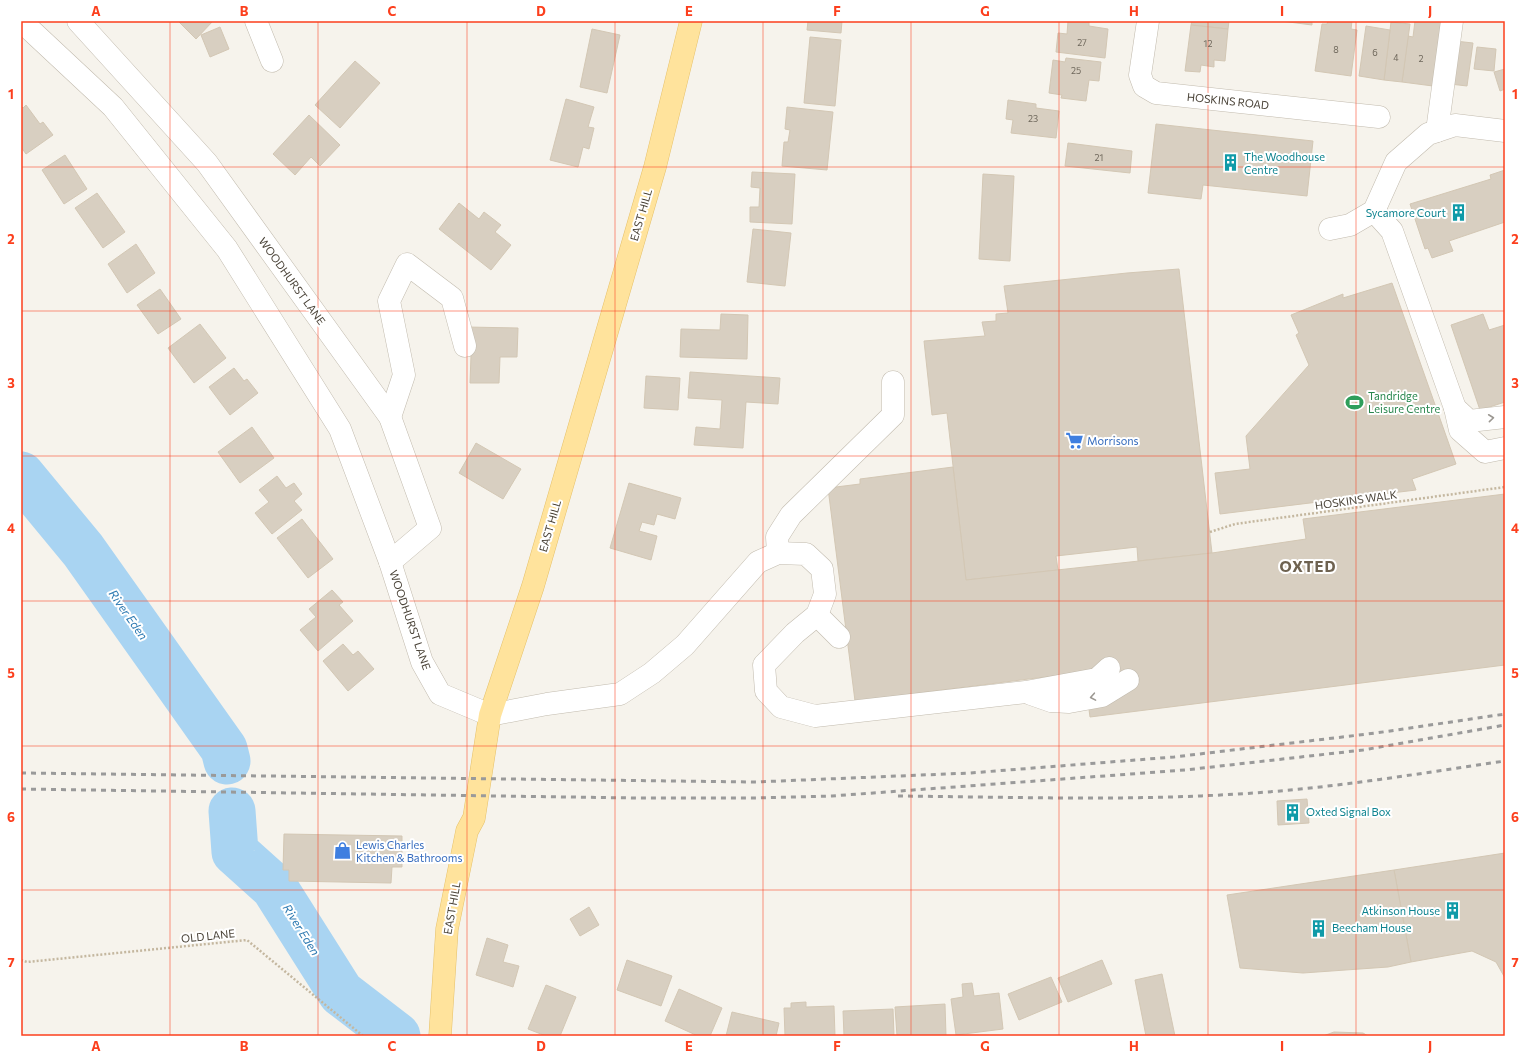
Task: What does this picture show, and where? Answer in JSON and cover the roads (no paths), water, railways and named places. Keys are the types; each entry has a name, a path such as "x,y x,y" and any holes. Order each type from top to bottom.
{"main road":[{"name":"EAST HILL","path":"440,1036 447,929 466,831 474,818 490,715 533,586 655,167 691,21"}],"street":[{"name":"WOODHURST LANE","path":"78,21 207,162 390,417 430,528 390,562"},
{"path":"256,21 272,61"},
{"name":"HOSKINS ROAD","path":"1148,21 1140,75 1144,86 1156,93 1379,117"},
{"path":"1438,131 1452,21"},
{"name":"WOODHURST LANE","path":"25,34 113,107 227,249 340,429 390,562 422,662 440,694 490,715"},
{"path":"1330,229 1350,225 1374,211 1396,162 1428,134 1455,125 1505,131"},
{"path":"1374,211 1392,231 1455,408 1460,430 1499,453"},
{"path":"390,417 404,376 389,301 407,264 452,298 465,346"},
{"path":"778,553 777,537 791,515 893,415 893,382"},
{"path":"1455,408 1468,421 1505,417"},
{"path":"490,715 547,704 620,694 652,673 685,645 758,562 778,553 806,554 822,569 825,594 817,615 795,633 764,665 766,691 781,707 815,716 1026,692 1097,679 1109,668"},
{"path":"817,615 839,637"},
{"path":"1026,692 1051,701 1069,702 1102,696 1128,680"}],"waterway":[{"name":"River Eden","path":"21,475 83,550 224,749 227,761"},
{"name":"River Eden","path":"232,811 235,852 274,887 341,993 397,1036"}],"railway":[{"path":"21,773 756,782 970,773 1174,757 1376,733 1505,714"},
{"path":"21,789 636,798 756,798 832,796 1185,770 1363,750 1505,725"},
{"path":"898,796 1111,798 1238,794 1339,785 1505,761"}],"place":[{"name":"The Woodhouse Centre","path":"1231,163"},
{"name":"Sycamore Court","path":"1459,213"},
{"name":"Tandridge Leisure Centre","path":"1355,402"},
{"name":"Morrisons","path":"1074,441"},
{"name":"Oxted Signal Box","path":"1293,812"},
{"name":"Lewis Charles Kitchen & Bathrooms","path":"343,851"},
{"name":"Atkinson House","path":"1453,911"},
{"name":"Beecham House","path":"1319,928"}],"district":[{"name":"OXTED","path":"1308,567"}]}
